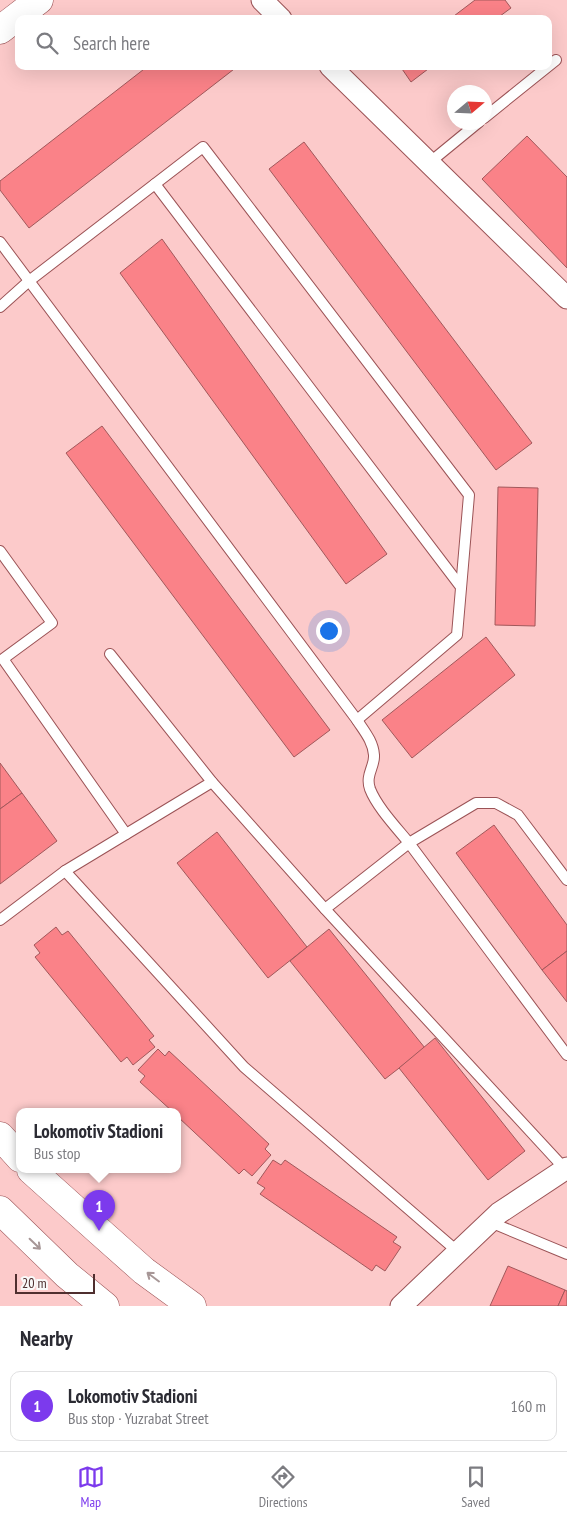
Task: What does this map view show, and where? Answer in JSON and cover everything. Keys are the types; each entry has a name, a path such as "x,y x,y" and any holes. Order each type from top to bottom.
{"main road":[{"path":"20,15 39,0"},
{"path":"0,30 15,18"},
{"path":"0,1136 16,1154"},
{"path":"34,1173 144,1270 192,1306"},
{"path":"0,1210 67,1275 105,1306"}],"street":[{"path":"262,0 277,15"},
{"path":"334,70 567,298"},
{"path":"402,1306 499,1213 566,1168"}],"lane":[{"path":"552,63 556,60"},
{"path":"492,112 544,70"},
{"path":"429,163 469,130"},
{"path":"0,307 29,281 204,146 469,495 457,635 357,720"},
{"path":"155,184 461,587"},
{"path":"0,242 357,720 371,743 374,757 369,772 369,787 376,801 567,1055"},
{"path":"0,552 52,623 1,660 126,834"},
{"path":"110,654 212,782 324,909 566,1168"},
{"path":"0,920 65,871 212,782"},
{"path":"324,909 409,843 476,803 496,803 518,815 567,880"},
{"path":"65,871 244,1067 457,1252"},
{"path":"490,1222 567,1254"}],"building":[{"path":"475,0 505,0 511,8 501,15 455,15"},
{"path":"143,70 233,70 29,228 0,190 0,181"},
{"path":"403,70 427,70 411,82"},
{"path":"527,136 567,177 567,268 482,179"},
{"path":"304,142 532,443 496,470 269,169"},
{"path":"162,239 387,554 346,584 120,273"},
{"path":"102,426 330,730 294,757 66,453"},
{"path":"498,487 538,488 535,626 495,625"},
{"path":"486,637 515,675 412,758 382,720"},
{"path":"0,763 22,793 0,809"},
{"path":"22,793 57,841 0,884 0,809"},
{"path":"494,825 567,925 567,951 542,970 456,853"},
{"path":"217,832 307,947 268,978 177,863"},
{"path":"56,927 62,935 68,931 154,1036 149,1040 155,1047 133,1065 127,1057 121,1062 35,957 40,953 34,945"},
{"path":"329,929 425,1048 385,1079 290,961"},
{"path":"567,951 567,1002 542,970"},
{"path":"435,1038 525,1151 488,1180 399,1068"},
{"path":"158,1049 165,1056 169,1051 269,1144 265,1149 271,1155 252,1176 244,1169 239,1174 181,1120 181,1108 169,1108 140,1082 145,1076 138,1070"},
{"path":"273,1160 281,1165 285,1160 397,1237 393,1242 401,1247 385,1271 376,1265 372,1271 260,1194 265,1188 257,1183"},
{"path":"508,1266 565,1290 558,1306 490,1306"},
{"path":"565,1290 567,1291 567,1306 558,1306"}],"place":[{"name":"Lokomotiv Stadioni","path":"99,1231"}]}
